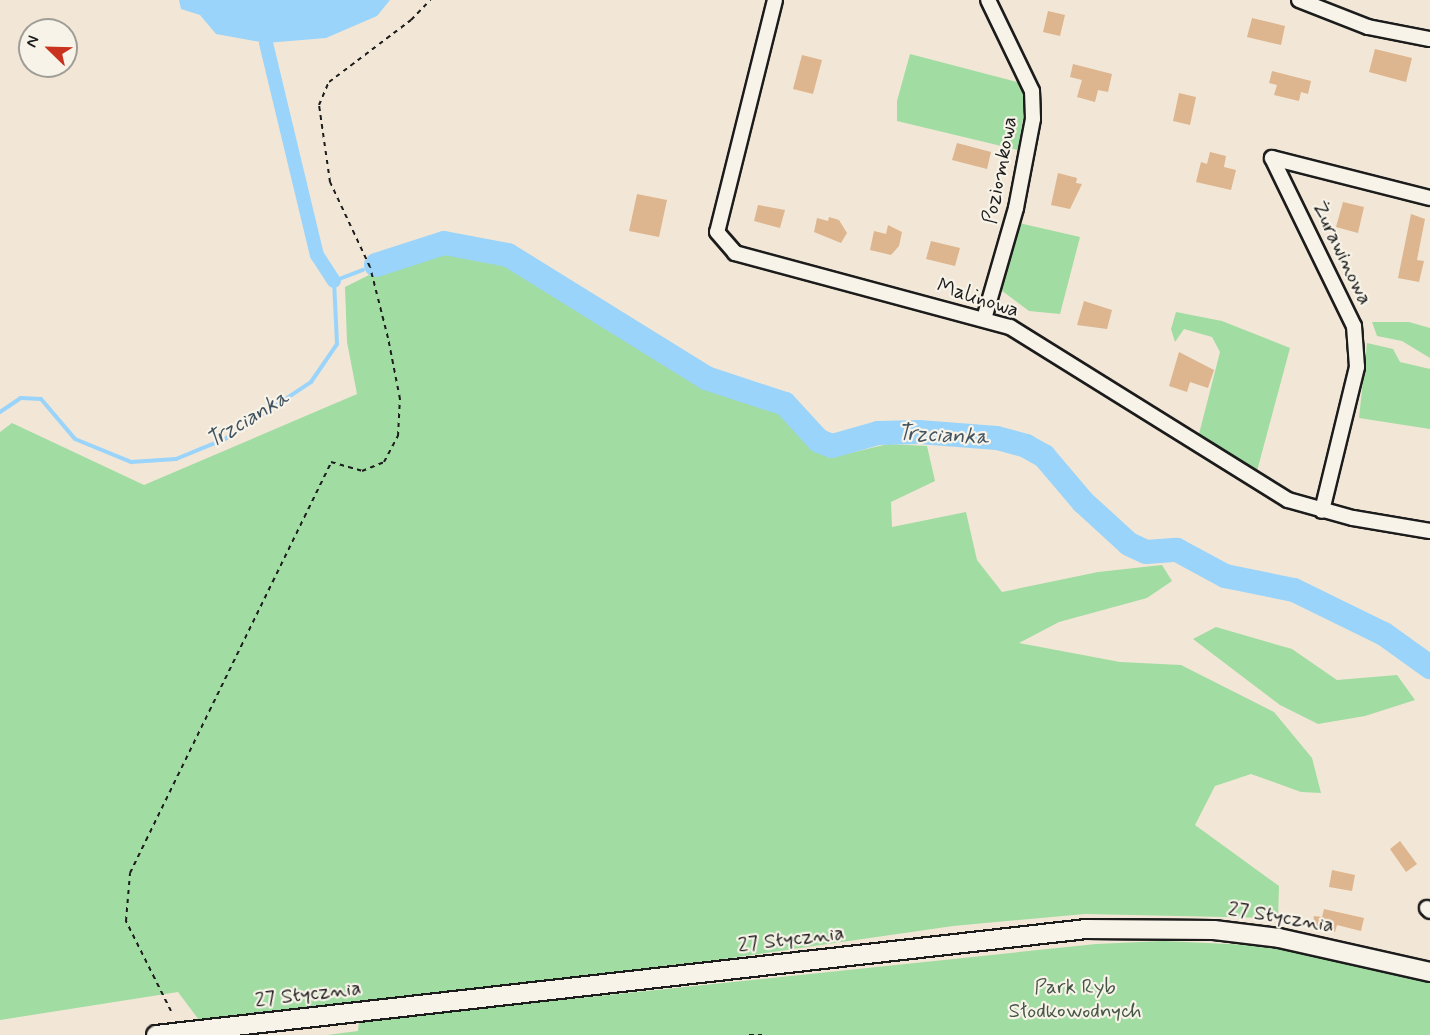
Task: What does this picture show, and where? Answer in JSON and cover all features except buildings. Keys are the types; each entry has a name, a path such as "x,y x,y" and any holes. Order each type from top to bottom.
{"main road":[{"name":"27 Stycznia","path":"156,1035 255,1029 998,937 1096,929 1214,930 1279,938 1430,972"}],"street":[{"name":"Malinowa","path":"775,0 717,232 735,253 984,318 1010,327 1288,500 1322,511 1430,531"},
{"name":"Poziomkowa","path":"984,318 1016,208 1033,119 1032,91 988,0"},
{"path":"1299,0 1368,27 1430,39"},
{"name":"Żurawinowa","path":"1322,511 1357,367 1354,326 1272,159 1430,198"}],"path":[{"path":"171,1011 126,921 130,873 331,462 362,471 384,462 398,426 400,399 388,338 370,267 330,182 319,105 329,82 430,0"},
{"path":"749,1035 762,1035"}],"green space":[{"path":"910,54 1021,83 1027,93 1018,150 897,121 897,101"},
{"path":"1019,223 1080,237 1060,314 1029,311 1001,290"},
{"path":"433,254 492,258 572,301 709,389 783,410 829,458 888,444 927,446 935,481 891,502 892,527 966,512 977,560 1002,592 1098,572 1162,565 1172,581 1147,598 1059,622 1019,643 1120,662 1181,665 1274,712 1312,758 1321,793 1301,792 1251,774 1215,786 1195,825 1279,886 1278,918 1085,914 953,926 724,959 199,1020 178,992 0,1020 0,432 12,423 144,485 357,394 347,342 345,287 379,270"},
{"path":"1176,312 1222,321 1290,348 1257,471 1199,434 1220,352 1212,337 1184,329 1175,342 1171,329"},
{"path":"1372,322 1409,322 1430,328 1430,358 1402,341 1377,336"},
{"path":"1367,343 1393,349 1400,362 1430,369 1430,429 1359,418"},
{"path":"1216,627 1292,649 1337,680 1397,675 1415,700 1365,716 1318,724 1280,705 1193,639"},
{"name":"Park Ryb Słodkowodnych","path":"1163,941 1295,947 1430,983 1430,1035 327,1035 358,1031 359,1021 1096,944"}],"water":[{"path":"179,0 390,0 377,16 326,38 266,43 216,34 200,15 181,9"}],"waterway":[{"path":"266,43 317,255 334,281"},
{"name":"Trzcianka","path":"376,265 444,243 508,255 706,378 785,404 819,441 832,446 878,433 919,432 997,438 1026,446 1044,456 1083,502 1129,544 1146,552 1177,550 1225,576 1294,590 1384,634 1430,667"},
{"name":"Trzcianka","path":"0,412 21,398 41,399 75,439 131,462 176,459 225,439 311,382 337,344 334,281 363,270"}]}
